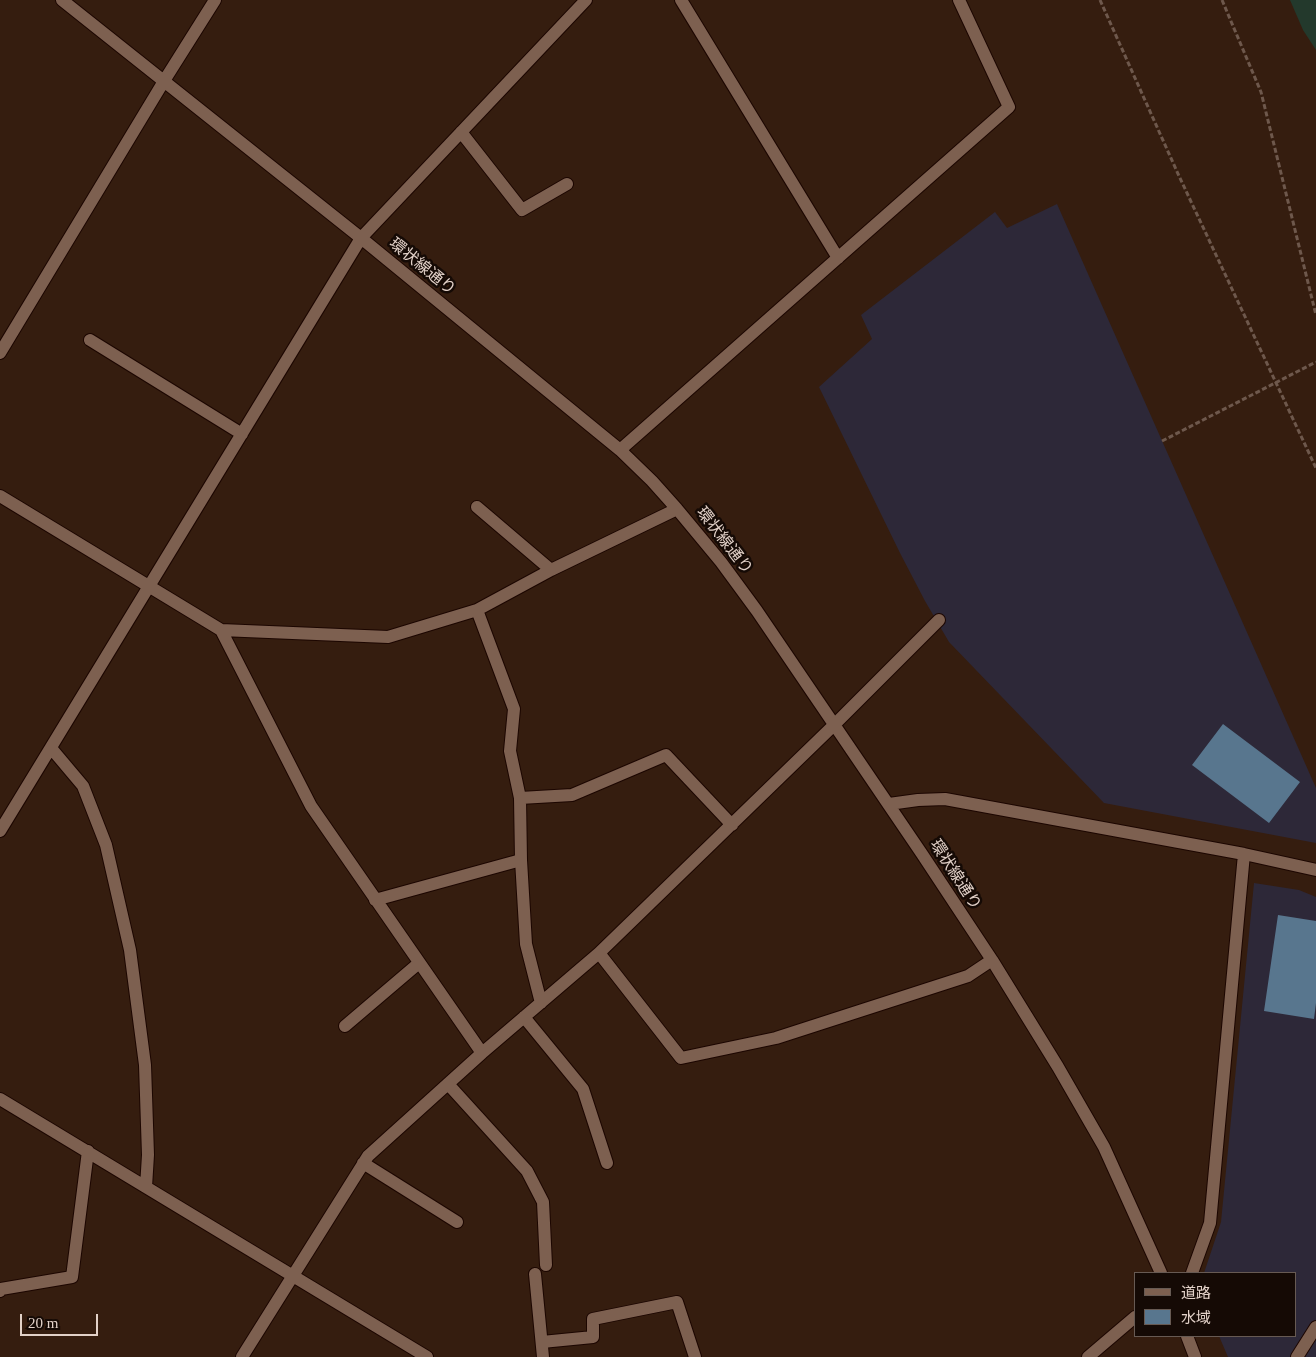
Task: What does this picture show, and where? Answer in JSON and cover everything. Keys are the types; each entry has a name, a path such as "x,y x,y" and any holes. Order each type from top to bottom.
{"street":[{"name":"環状線通り","path":"62,0 361,238 620,450 677,509 721,562 757,611 889,804 992,960 1058,1067 1104,1147 1161,1272"},
{"path":"0,353 215,0"},
{"path":"0,831 361,238 586,0"},
{"path":"681,0 838,258"},
{"path":"620,450 1009,107 959,0"},
{"path":"461,132 522,210 567,184"},
{"path":"90,340 242,434"},
{"path":"0,496 221,630 388,637 477,610 551,570 677,509"},
{"path":"477,507 551,570"},
{"path":"477,610 514,709 510,751 520,798 521,860 526,944 541,1003"},
{"path":"242,1357 368,1156 482,1053 599,953 732,825 939,620"},
{"path":"221,630 311,806 482,1053"},
{"path":"51,748 83,786 106,845 130,950 145,1065 148,1155 146,1186"},
{"path":"520,798 572,795 666,755 732,825"},
{"path":"889,804 945,799 1244,854 1316,870"},
{"path":"1192,1272 1210,1223 1244,854"},
{"path":"375,900 521,860"},
{"path":"599,953 681,1058 776,1038 968,976 992,960"},
{"path":"345,1026 419,963"},
{"path":"524,1017 583,1089 607,1163"},
{"path":"448,1084 527,1170 543,1202 546,1265"},
{"path":"0,1099 427,1357"},
{"path":"0,1291 1,1289 72,1277 88,1151"},
{"path":"363,1163 457,1222"},
{"path":"535,1274 543,1357"},
{"path":"542,1342 593,1337 593,1319 677,1302 695,1357"},
{"path":"1088,1357 1134,1318"},
{"path":"1297,1357 1316,1327"},
{"path":"1187,1337 1195,1357"}],"path":[{"path":"1100,0 1179,176 1316,468"},
{"path":"1222,0 1261,92 1316,315"},
{"path":"1162,441 1316,362"}],"shaded area":[{"path":"1057,204 1316,788 1316,843 1104,803 949,642 900,553 819,387 872,339 861,315 995,212 1007,228"},
{"path":"1254,883 1299,890 1316,897 1316,1357 1228,1357 1219,1337 1296,1337 1296,1272 1204,1272 1221,1222"}],"green space":[{"path":"1290,0 1316,0 1316,50 1303,30"}],"water":[{"path":"1223,724 1300,782 1269,823 1192,765"},
{"path":"1278,915 1316,921 1316,1003 1314,1019 1264,1011"}]}
